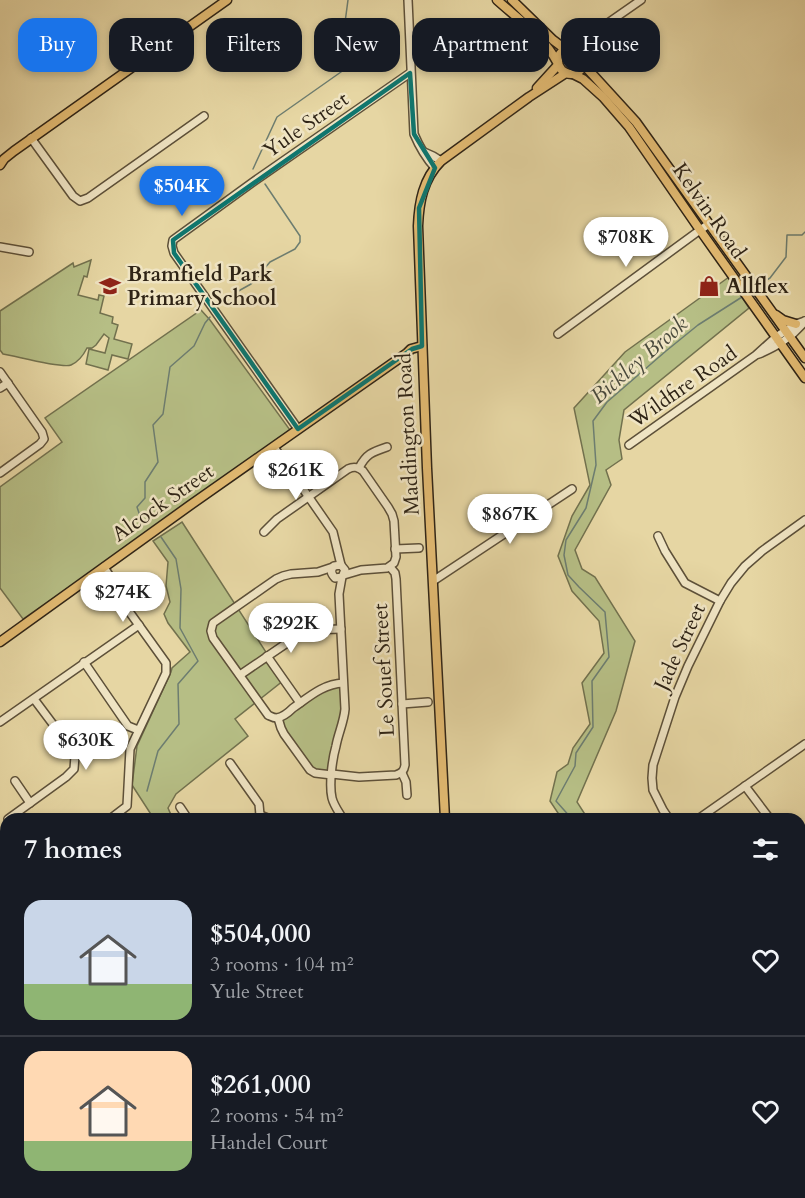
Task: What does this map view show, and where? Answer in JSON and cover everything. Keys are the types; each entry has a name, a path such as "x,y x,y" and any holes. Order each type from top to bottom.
{"main road":[{"path":"1,162 31,138 227,0"},
{"path":"497,0 543,42 553,53 560,68 570,73 573,72"},
{"path":"512,0 553,40 561,44"},
{"path":"558,63 561,53"},
{"name":"Maddington Road","path":"529,98 558,63"},
{"name":"Kelvin Road","path":"590,72 636,122 700,230 805,378"},
{"name":"Maddington Road","path":"445,813 422,350 418,208 422,192 438,164 529,98 570,73"},
{"name":"Kelvin Road","path":"570,73 583,79 603,97 663,168 709,225 805,358"},
{"path":"773,313 783,320 802,322"},
{"name":"Alcock Street","path":"0,642 411,349 422,350"}],"street":[{"path":"408,0 414,134 420,148 433,156 438,164"},
{"path":"615,18 640,0"},
{"name":"Yule Street","path":"298,429 174,253 172,246 174,240 244,189 410,73"},
{"path":"31,138 73,196 80,201 88,198 204,116"},
{"path":"558,334 709,225"},
{"path":"0,247 29,252"},
{"name":"Wildfire Road","path":"629,445 802,322"},
{"path":"0,372 42,432 44,439 0,473"},
{"path":"0,388 8,383"},
{"path":"274,447 333,532 338,566"},
{"path":"358,468 369,454 387,447"},
{"path":"264,532 277,519 352,467 363,471 392,514 395,560 390,567 361,570 338,566 318,572 291,574 276,579 213,623 211,631 213,638 268,715 272,717 282,716 330,685 343,683"},
{"path":"433,581 572,489"},
{"name":"Jade Street","path":"665,813 653,790 653,765 675,697 720,601 745,566 805,520"},
{"path":"658,536 685,583 720,601"},
{"path":"395,549 419,548"},
{"path":"338,566 331,572 339,577"},
{"path":"338,566 345,570 339,577 345,715 336,746 331,789 332,800 339,813"},
{"path":"104,567 167,668 129,749 127,806 122,813"},
{"name":"Le Souef Street","path":"390,567 396,579 405,765 402,773 406,782 407,795"},
{"path":"318,572 339,577 361,570"},
{"path":"0,722 139,625"},
{"path":"240,675 303,632 341,629"},
{"path":"267,656 300,703"},
{"path":"84,662 128,726 138,730"},
{"path":"16,813 74,769 75,756 70,747 34,699"},
{"path":"402,704 428,702"},
{"path":"278,718 284,734 310,770 315,773 359,777 402,773"},
{"path":"707,813 805,744"},
{"path":"231,763 259,804 258,813"},
{"path":"15,781 30,803"},
{"path":"746,786 766,813"},
{"path":"180,807 184,813"}],"highlighted area":[{"path":"410,73 414,134 435,168 419,208 422,346 412,349 298,429 174,253 173,240"}],"green space":[{"path":"91,260 87,277 84,276 78,295 98,300 99,295 104,296 100,313 113,317 112,323 118,325 114,339 132,344 128,359 112,355 108,370 86,364 89,349 105,353 109,338 104,334 96,345 87,348 76,362 66,366 3,354 0,350 0,311 73,263 74,267"},
{"path":"729,277 749,308 624,410 619,440 622,459 606,470 611,485 575,550 582,569 595,577 635,641 616,711 577,802 584,813 558,813 550,801 557,772 568,764 573,748 590,724 582,683 604,653 599,621 572,591 558,556 572,516 590,485 574,408 625,352"},
{"path":"201,310 290,430 23,619 0,588 0,487 62,442 45,418"},
{"path":"182,522 284,680 235,719 248,736 176,794 168,808 170,813 150,813 132,785 137,746 172,668 190,652 164,614 170,602 166,586 168,562 153,541"},
{"path":"343,683 344,700 332,775 315,773 306,765 278,718 314,693"}],"waterway":[{"path":"253,169 277,117 358,60 360,51 344,30 348,0"},
{"path":"217,303 251,284 270,262 295,249 300,242 300,236 265,184"},
{"name":"Bickley Brook","path":"759,285 770,278 786,257 787,235 802,235 805,232"},
{"name":"Bickley Brook","path":"567,813 556,801 575,766 576,753 593,727 592,681 609,657 605,612 568,575 564,555 566,540 586,508 596,465 593,421 607,402 666,351 698,325 742,297"},
{"path":"141,519 137,507 145,498 145,482 158,462 153,425 163,414 170,367 194,346 210,317"},
{"path":"147,791 158,751 179,724 178,684 198,661 180,628 181,589 176,559 161,537"}],"place":[{"name":"Bramfield Park Primary School","path":"110,286"},
{"name":"Allflex","path":"709,286"}]}
